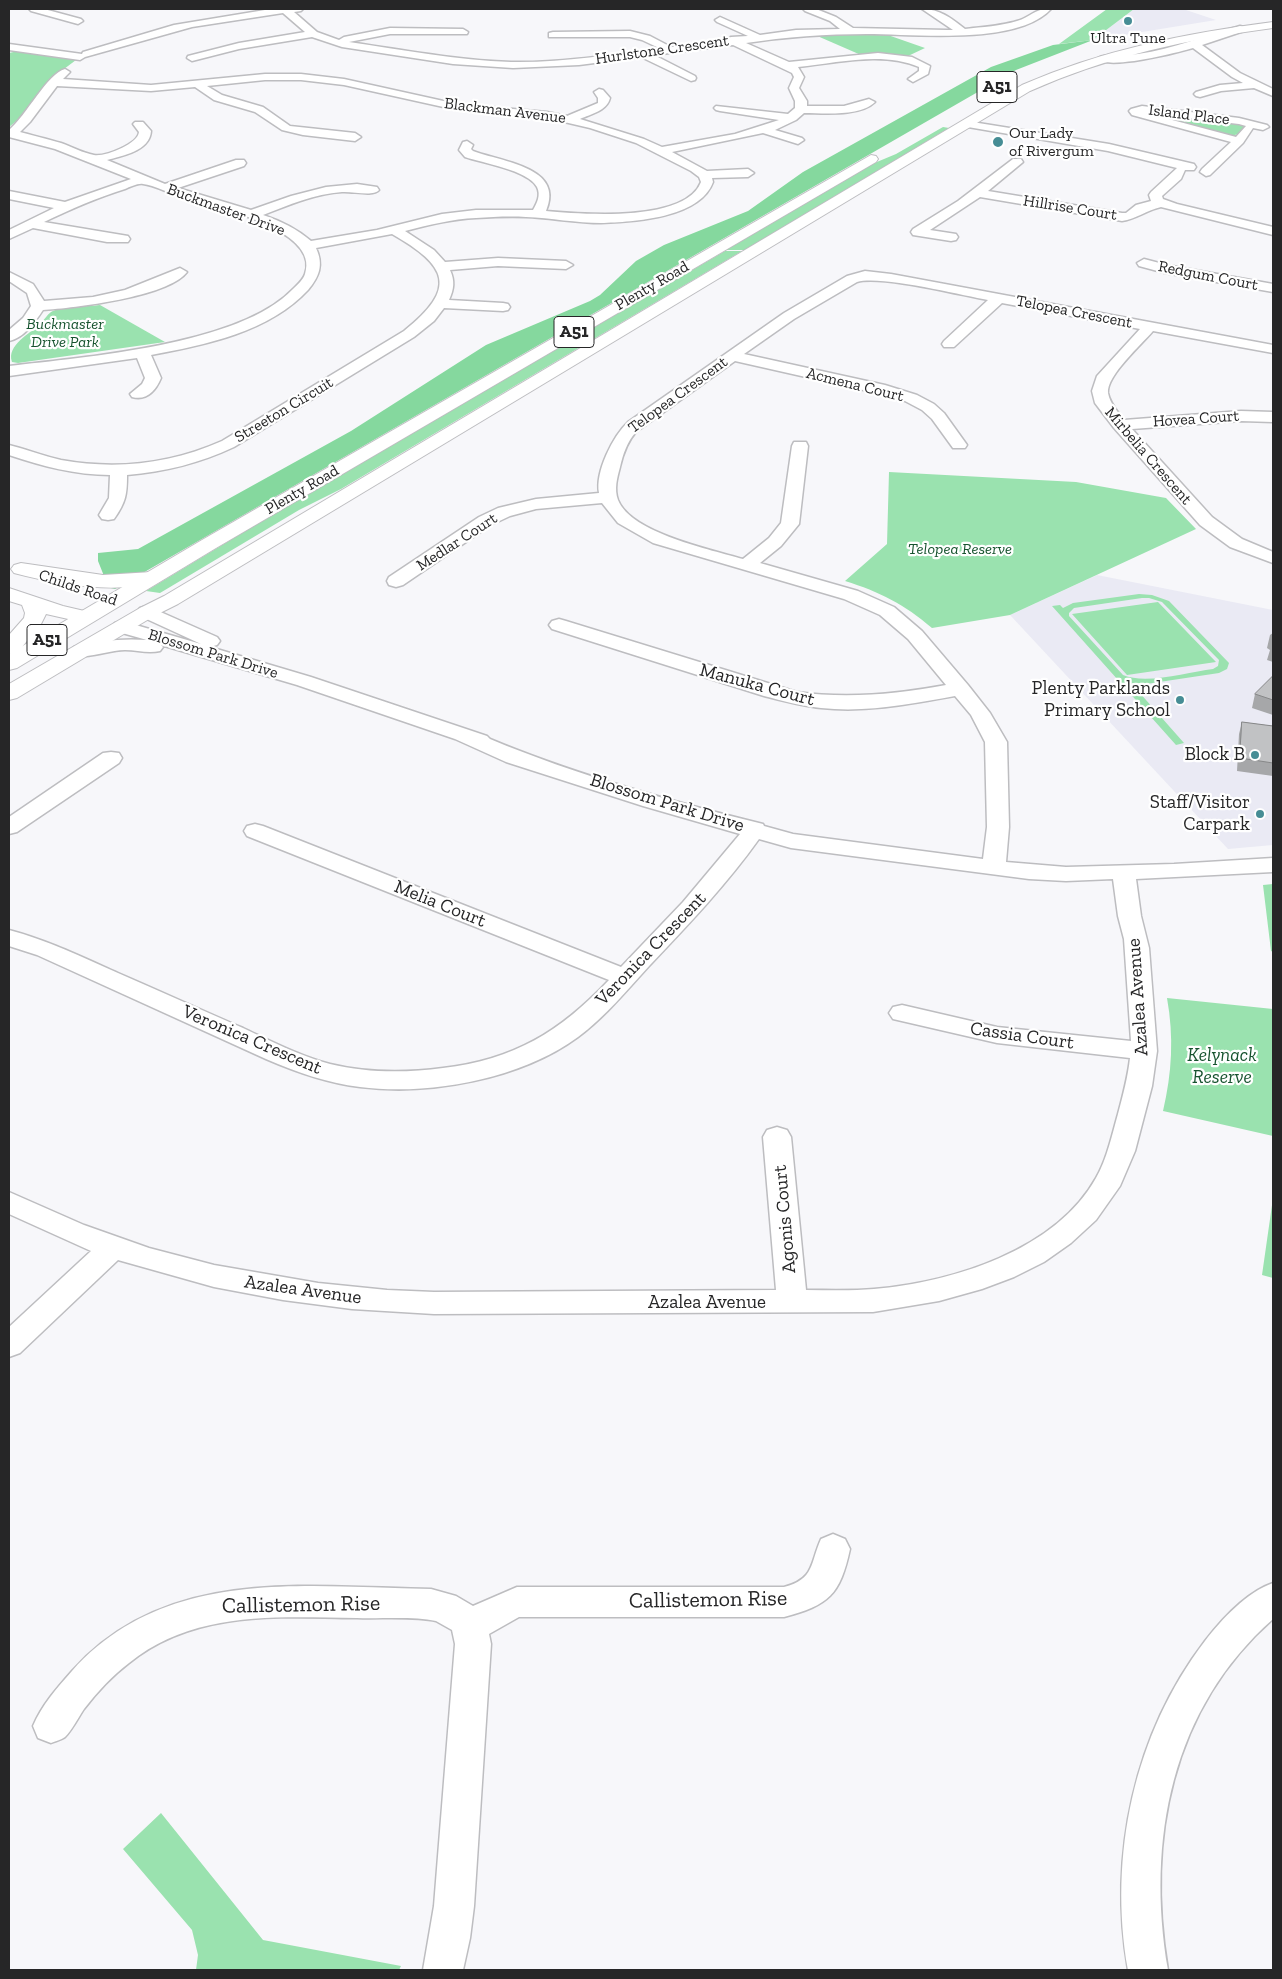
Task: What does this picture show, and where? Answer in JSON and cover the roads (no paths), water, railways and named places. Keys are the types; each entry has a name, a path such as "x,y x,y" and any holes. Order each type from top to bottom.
{"main road":[{"path":"1076,55 1156,35 1273,17"},
{"name":"Plenty Road","path":"9,694 147,612 171,600 961,121 1036,83 1102,59 1162,43 1273,25"},
{"name":"Plenty Road","path":"9,663 882,153"},
{"path":"15,566 106,581 122,582 152,578"},
{"name":"Childs Road","path":"15,566 147,612"},
{"name":"Childs Road","path":"9,594 58,612 86,617 122,627"},
{"path":"9,648 34,620 36,613 30,602"}],"street":[{"path":"34,9 78,21"},
{"path":"224,9 236,16"},
{"path":"10,134 25,121 53,82 87,56 170,29 236,16 298,9"},
{"path":"808,9 833,19 850,31"},
{"path":"927,9 943,17 963,32"},
{"name":"Hurlstone Crescent","path":"285,10 313,34 334,42 511,69 757,37 850,31 975,32 1022,23 1046,9"},
{"path":"720,20 757,37"},
{"name":"Plenty Road","path":"1102,59 1133,59 1194,44 1240,29"},
{"path":"334,42 390,31 463,32"},
{"path":"975,32 989,40"},
{"path":"192,58 257,42 313,34"},
{"path":"553,34 630,34 646,38 668,50"},
{"path":"730,40 788,65 798,74 799,77 794,88 800,98 801,109"},
{"path":"1194,44 1203,52 1254,85 1273,93"},
{"path":"9,47 87,56"},
{"path":"1179,48 1203,52"},
{"path":"642,53 691,78"},
{"path":"788,65 874,57 896,58 915,61 925,66 924,72 913,78"},
{"name":"Blackman Avenue","path":"53,82 146,88 266,77 329,80 372,86 462,108 538,114 570,119 623,134 696,168 704,175"},
{"path":"198,84 216,99 262,110 274,122 286,128 305,132 355,137"},
{"path":"1200,94 1220,88 1254,85"},
{"path":"570,119 600,106 604,98 599,92"},
{"path":"660,151 764,130 792,118 801,109 845,110 869,102"},
{"path":"720,108 792,118"},
{"name":"Island Place","path":"1242,137 1147,117 1135,111 1142,109 1156,110 1266,126"},
{"path":"961,121 1109,148 1191,170"},
{"path":"93,160 122,151 142,141 146,131 139,124"},
{"path":"1266,126 1242,137 1216,162 1191,170 1170,181 1155,195 1155,199 1160,203 1273,231"},
{"path":"764,130 798,140"},
{"name":"Buckmaster Drive","path":"9,371 142,352 209,338 246,325 275,311 300,292 311,276 314,262 307,246 286,229 250,215 165,188 64,148 10,134"},
{"path":"467,145 465,150 469,154 521,170 541,183 547,198 538,214"},
{"name":"Hillrise Court","path":"951,236 912,231 977,193 1017,162"},
{"path":"165,188 240,163"},
{"path":"307,246 458,216 493,213 538,214 600,219 656,214 685,204 700,194 707,186 704,175 748,173"},
{"path":"9,235 66,206 104,190 143,179"},
{"path":"250,215 323,190 350,187 373,190"},
{"name":"Hillrise Court","path":"977,193 1122,217 1130,216 1141,208 1160,203"},
{"path":"9,195 66,206"},
{"path":"32,224 107,238 123,239"},
{"path":"394,230 422,246 443,266 498,262 566,265"},
{"name":"Redgum Court","path":"1144,263 1165,270 1273,288"},
{"name":"Streeton Circuit","path":"9,450 68,466 119,469 176,462 218,449 409,334 429,319 441,304 448,285 443,266"},
{"path":"38,306 117,296 147,288 180,272"},
{"path":"9,276 32,290 38,306"},
{"name":"Telopea Crescent","path":"609,497 607,489 609,474 619,443 626,433 795,313 860,276 883,276 1273,349"},
{"path":"949,344 999,298"},
{"path":"441,304 503,307"},
{"path":"12,331 29,321 38,306"},
{"name":"Mirbelia Crescent","path":"1150,326 1108,372 1101,385 1103,403 1120,425 1206,522 1236,543 1273,558"},
{"path":"138,394 149,387 153,378 142,352"},
{"name":"Acmena Court","path":"732,356 885,390 911,398 938,416 959,445"},
{"name":"Hovea Court","path":"1120,425 1242,416 1273,417"},
{"path":"747,565 775,542 790,524 800,446"},
{"path":"108,515 118,498 119,469"},
{"path":"609,497 618,512 642,531 674,544 851,595 887,611 915,635 986,722 996,742 998,828 1004,851 1002,867"},
{"name":"Medlar Court","path":"396,581 485,521 504,512 536,504 609,497"},
{"name":"Blossom Park Drive","path":"147,612 237,654 275,667 304,681"},
{"name":"Manuka Court","path":"559,625 771,692 803,700 837,704 864,704 961,689"},
{"name":"Blossom Park Drive","path":"122,627 304,681 464,736 514,757 576,775 651,801 791,841 1047,874 1273,865"},
{"path":"80,651 123,644 218,657"},
{"path":"9,827 111,758"},
{"name":"Veronica Crescent","path":"9,938 46,950 293,1061 333,1073 382,1080 443,1077 476,1071 526,1054 567,1032 582,1020 697,903 727,864 745,845 752,829"},
{"name":"Melia Court","path":"255,831 625,977"},
{"name":"Azalea Avenue","path":"9,1202 74,1233 113,1248 199,1272 267,1286 333,1296 389,1301 445,1303 873,1301 909,1297 971,1281 1006,1268 1059,1236 1078,1220 1106,1185 1122,1149 1136,1096 1144,1051 1139,962 1135,936 1129,914 1114,889 1112,872"},
{"name":"Cassia Court","path":"902,1013 997,1035 1144,1051"},
{"name":"Agonis Court","path":"777,1136 792,1302"},
{"path":"9,1344 113,1248"},
{"name":"Callistemon Rise","path":"51,1726 96,1667 114,1653 156,1627 197,1610 259,1602 431,1604 457,1613 469,1627 498,1610 518,1602 784,1602 809,1595 818,1588 829,1569 833,1550"},
{"path":"1148,1970 1140,1896 1142,1853 1149,1805 1161,1760 1183,1705 1203,1672 1247,1620 1273,1598"},
{"path":"443,1970 454,1906 473,1644 469,1627"}],"place":[{"name":"Ultra Tune","path":"1128,21"},
{"name":"Our Lady of Rivergum","path":"998,142"},
{"name":"Plenty Parklands Primary School","path":"1180,700"},
{"name":"Block B","path":"1255,755"},
{"name":"Staff/Visitor Carpark","path":"1260,814"}],"park label":[{"name":"Buckmaster Drive Park","path":"65,333"},
{"name":"Telopea Reserve","path":"960,549"},
{"name":"Kelynack Reserve","path":"1222,1067"}]}
